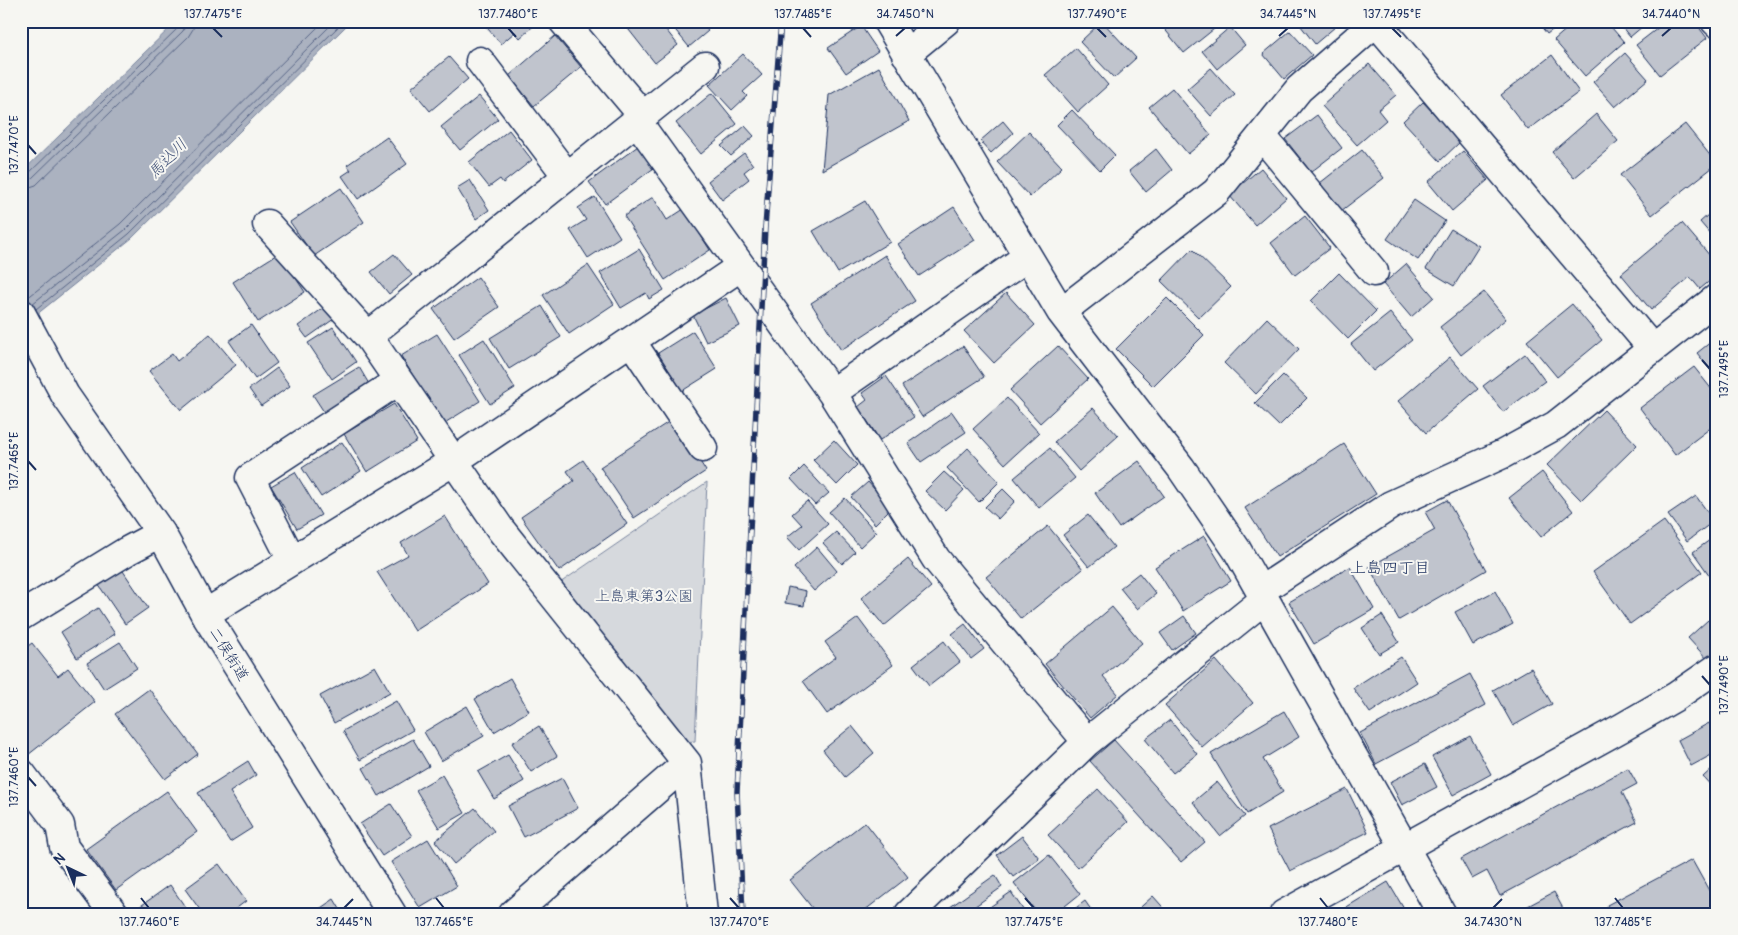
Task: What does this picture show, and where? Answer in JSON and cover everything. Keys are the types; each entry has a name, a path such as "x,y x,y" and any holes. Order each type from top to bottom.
{"street":[{"path":"563,21 640,119 740,267 832,393 936,559 1087,742"},
{"path":"887,21 1061,312 1181,468 1236,550 1442,914"},
{"path":"906,54 946,21"},
{"path":"1061,312 1216,192 1299,89 1376,22 1652,348"},
{"path":"480,61 567,176"},
{"path":"368,336 705,66"},
{"path":"1262,136 1374,272"},
{"path":"267,224 368,336 501,530 687,763 703,914"},
{"path":"832,393 1027,257"},
{"path":"205,614 454,461 740,267"},
{"path":"916,911 1087,742 1263,595 1391,505 1503,454 1556,424 1717,298"},
{"name":"二俣街道","path":"21,313 65,395 161,533 205,614 392,914"},
{"path":"631,341 703,448"},
{"path":"292,560 250,478 398,381"},
{"path":"21,616 127,550 161,533"},
{"path":"1284,914 1623,728 1675,697 1717,668"},
{"path":"513,914 687,763"},
{"path":"21,773 60,825 64,846 114,914"}],"green space":[{"name":"上島東第3公園","path":"707,482 695,741 684,742 560,583"}],"water":[{"name":"馬込川","path":"177,21 351,21 132,238 21,327 21,173"}],"building":[{"path":"481,21 539,21 520,38 515,32 501,44"},
{"path":"629,21 659,21 678,45 655,63 625,25"},
{"path":"668,21 700,21 708,31 689,47"},
{"path":"1102,21 1136,58 1114,78 1080,42"},
{"path":"1158,21 1224,21 1184,53"},
{"path":"1297,21 1342,21 1315,44"},
{"path":"1537,21 1564,21 1547,34"},
{"path":"1576,21 1606,21 1624,42 1585,76 1554,40"},
{"path":"1617,21 1649,21 1630,37"},
{"path":"1667,21 1694,21 1707,38 1660,75 1636,45"},
{"path":"861,26 878,51 846,73 828,48"},
{"path":"1230,27 1245,45 1217,69 1202,51"},
{"path":"1290,31 1312,55 1284,79 1263,54"},
{"path":"555,36 581,67 534,106 509,76"},
{"path":"1076,48 1108,85 1078,112 1045,75"},
{"path":"1625,53 1648,79 1615,107 1593,82"},
{"path":"743,54 762,75 743,92 747,96 732,110 709,85"},
{"path":"1552,55 1579,92 1528,130 1501,95"},
{"path":"449,57 468,79 430,111 411,88"},
{"path":"1369,64 1396,95 1378,110 1386,120 1357,145 1322,106"},
{"path":"879,67 909,121 822,170 829,95"},
{"path":"1211,68 1235,95 1211,116 1187,89"},
{"path":"1172,88 1211,135 1188,154 1149,107"},
{"path":"712,93 737,124 701,154 676,123"},
{"path":"479,96 498,119 460,150 441,127"},
{"path":"1423,102 1460,142 1440,161 1403,121"},
{"path":"1072,110 1115,155 1100,170 1057,125"},
{"path":"1596,114 1618,141 1574,178 1552,152"},
{"path":"1317,115 1342,148 1311,172 1285,139"},
{"path":"1003,121 1013,133 991,153 980,141"},
{"path":"1685,124 1717,164 1652,215 1620,175"},
{"path":"745,126 754,136 731,156 721,146"},
{"path":"509,130 532,160 503,183 500,179 489,187 469,162"},
{"path":"1029,132 1062,167 1030,197 997,162"},
{"path":"387,137 407,164 358,199 342,176 351,170 347,165"},
{"path":"638,146 654,168 605,204 589,182"},
{"path":"1156,149 1172,170 1146,192 1129,171"},
{"path":"1362,150 1384,178 1341,211 1320,183"},
{"path":"1463,151 1488,180 1452,211 1428,182"},
{"path":"744,153 753,165 744,172 749,179 722,200 708,181"},
{"path":"1261,168 1286,198 1255,225 1229,195"},
{"path":"470,180 489,210 476,219 457,188"},
{"path":"341,188 364,222 314,256 290,222"},
{"path":"595,197 620,237 588,258 570,230 586,220 578,208"},
{"path":"653,197 667,220 684,209 710,250 665,280 624,216"},
{"path":"1414,200 1445,221 1418,260 1387,239"},
{"path":"865,201 890,242 838,273 813,231"},
{"path":"954,207 975,240 919,276 898,244"},
{"path":"1717,207 1717,242 1700,222"},
{"path":"1305,216 1330,248 1295,275 1271,243"},
{"path":"1682,223 1717,264 1717,275 1700,289 1690,277 1651,310 1621,274"},
{"path":"1451,229 1479,246 1454,286 1426,269"},
{"path":"639,249 664,290 649,299 646,293 621,308 600,273"},
{"path":"1192,249 1231,287 1199,318 1161,281"},
{"path":"279,253 305,292 258,322 233,282"},
{"path":"394,254 412,275 389,294 371,272"},
{"path":"885,255 915,301 841,350 811,303"},
{"path":"1406,264 1434,297 1411,317 1383,284"},
{"path":"588,265 614,304 569,334 543,295"},
{"path":"1339,273 1376,311 1348,339 1311,301"},
{"path":"478,277 499,307 454,338 433,309"},
{"path":"1484,292 1506,319 1461,355 1440,327"},
{"path":"1006,293 1035,325 994,363 964,331"},
{"path":"726,298 740,326 706,342 693,315"},
{"path":"1167,298 1204,335 1153,386 1116,349"},
{"path":"329,304 338,316 307,338 298,326"},
{"path":"1572,304 1602,340 1557,377 1527,341"},
{"path":"542,306 561,337 509,369 490,338"},
{"path":"1390,313 1412,340 1373,371 1351,344"},
{"path":"1267,318 1299,349 1256,394 1224,363"},
{"path":"251,325 277,363 255,379 229,341"},
{"path":"333,327 356,362 332,379 308,343"},
{"path":"693,331 717,369 682,391 658,353"},
{"path":"210,334 236,365 181,410 149,371 172,354 177,361"},
{"path":"437,334 480,401 443,424 401,356"},
{"path":"1717,337 1717,378 1697,353"},
{"path":"484,339 515,388 490,404 459,355"},
{"path":"963,346 984,377 922,417 902,386"},
{"path":"1058,346 1088,379 1040,423 1010,390"},
{"path":"1525,354 1545,381 1503,412 1483,386"},
{"path":"1450,357 1478,389 1426,433 1398,401"},
{"path":"359,367 369,384 324,412 313,395"},
{"path":"1694,367 1717,396 1717,423 1675,455 1640,408"},
{"path":"277,368 290,386 261,406 249,389"},
{"path":"1283,375 1307,398 1279,426 1255,403"},
{"path":"886,376 914,417 880,440 858,407 867,400 862,393"},
{"path":"1007,398 1039,433 1005,464 973,429"},
{"path":"394,404 417,441 367,472 344,434"},
{"path":"1093,408 1118,436 1079,471 1054,442"},
{"path":"1604,410 1637,445 1581,500 1547,465"},
{"path":"952,412 966,432 921,462 908,443"},
{"path":"673,419 706,471 634,518 600,467"},
{"path":"834,440 857,465 837,485 813,460"},
{"path":"342,442 361,471 321,497 302,468"},
{"path":"1344,444 1376,494 1277,557 1245,508"},
{"path":"968,448 999,482 979,502 947,468"},
{"path":"1050,448 1075,478 1039,508 1014,478"},
{"path":"583,460 627,524 559,571 521,517 574,481 567,471"},
{"path":"1139,461 1164,496 1119,528 1095,493"},
{"path":"804,466 829,493 815,505 791,479"},
{"path":"295,472 321,515 297,529 271,486"},
{"path":"944,472 964,490 945,510 925,491"},
{"path":"1542,472 1573,511 1541,537 1509,498"},
{"path":"868,482 891,508 875,524 851,497"},
{"path":"1003,489 1015,501 998,519 985,507"},
{"path":"1696,496 1714,521 1687,541 1668,515"},
{"path":"845,498 876,532 860,547 829,512"},
{"path":"1447,500 1486,570 1399,620 1369,567 1435,530 1425,512"},
{"path":"807,501 828,524 799,550 787,537 802,525 792,514"},
{"path":"1088,515 1114,547 1089,567 1063,535"},
{"path":"445,516 488,584 415,631 377,572 408,555 401,543"},
{"path":"1664,521 1702,572 1630,624 1593,572"},
{"path":"1048,526 1083,569 1021,619 986,577"},
{"path":"836,532 855,552 842,564 823,543"},
{"path":"1717,535 1717,586 1693,552"},
{"path":"1204,536 1231,581 1183,611 1155,567"},
{"path":"817,547 837,571 814,591 794,568"},
{"path":"908,559 931,587 884,626 861,598"},
{"path":"1350,567 1374,609 1314,644 1289,602"},
{"path":"121,568 148,608 125,624 98,584"},
{"path":"1139,573 1156,594 1137,609 1120,588"},
{"path":"788,587 806,591 804,606 785,603"},
{"path":"1495,591 1513,624 1473,645 1455,612"},
{"path":"1112,607 1142,643 1103,676 1118,694 1090,718 1045,664"},
{"path":"98,608 115,634 77,658 61,632"},
{"path":"1382,615 1399,642 1379,654 1362,628"},
{"path":"1184,616 1196,633 1172,650 1160,633"},
{"path":"858,618 893,665 827,714 803,681 836,657 825,642"},
{"path":"1708,620 1717,630 1717,652 1708,660 1688,638"},
{"path":"965,624 984,649 971,659 952,634"},
{"path":"944,641 960,662 929,686 913,665"},
{"path":"120,642 137,668 104,689 87,663"},
{"path":"32,643 58,676 68,668 95,702 28,755 21,747 21,704 26,700 21,693 21,651"},
{"path":"1401,657 1417,682 1370,713 1353,688"},
{"path":"1216,660 1253,703 1202,747 1165,705"},
{"path":"375,666 390,692 334,723 320,696"},
{"path":"1531,668 1552,704 1513,726 1493,690"},
{"path":"1470,674 1486,705 1376,764 1360,733"},
{"path":"510,678 529,711 494,732 475,699"},
{"path":"149,689 198,754 165,779 115,714"},
{"path":"396,701 413,730 360,760 343,731"},
{"path":"467,706 484,736 441,761 424,732"},
{"path":"1284,711 1299,737 1263,759 1283,792 1247,814 1211,754"},
{"path":"1170,720 1197,754 1173,773 1145,739"},
{"path":"1709,723 1717,737 1717,752 1691,766 1678,740"},
{"path":"539,726 557,756 531,772 512,743"},
{"path":"852,726 874,753 845,777 823,750"},
{"path":"1470,736 1491,774 1453,795 1432,757"},
{"path":"413,739 429,766 379,796 363,768"},
{"path":"1114,740 1205,842 1181,862 1090,761"},
{"path":"508,755 524,781 494,799 478,772"},
{"path":"248,761 256,775 230,792 252,828 230,842 198,793"},
{"path":"1425,764 1437,787 1402,805 1390,782"},
{"path":"1717,764 1717,792 1703,777"},
{"path":"1628,768 1637,784 1622,792 1637,822 1500,896 1487,871 1472,879 1461,859"},
{"path":"442,775 465,813 439,828 416,790"},
{"path":"562,778 578,808 524,837 508,806"},
{"path":"1217,782 1245,816 1220,836 1193,802"},
{"path":"1098,789 1128,822 1078,868 1048,835"},
{"path":"1347,789 1368,832 1290,871 1268,829"},
{"path":"167,791 197,832 116,890 86,849"},
{"path":"391,804 412,836 382,856 360,824"},
{"path":"475,808 494,831 454,864 435,841"},
{"path":"865,822 908,877 860,914 817,914 790,880"},
{"path":"1022,836 1039,858 1013,877 997,855"},
{"path":"428,839 457,886 420,908 391,862"},
{"path":"1049,855 1080,894 1055,914 1038,914 1014,883"},
{"path":"1692,860 1717,905 1717,911 1711,914 1611,914 1607,905"},
{"path":"219,864 246,901 229,914 203,914 185,889"},
{"path":"995,875 1002,887 964,914 948,914 946,910"},
{"path":"1388,882 1407,914 1335,914"},
{"path":"170,885 190,914 138,914 135,910"},
{"path":"1011,892 1026,914 980,914"},
{"path":"1554,892 1566,914 1513,914"},
{"path":"1153,896 1169,914 1133,914"},
{"path":"334,899 343,914 312,914"},
{"path":"1085,901 1094,914 1068,914"}],"railway":[{"path":"743,914 737,792 765,227 781,21"}],"district":[{"name":"上島四丁目","path":"1390,567"}]}
